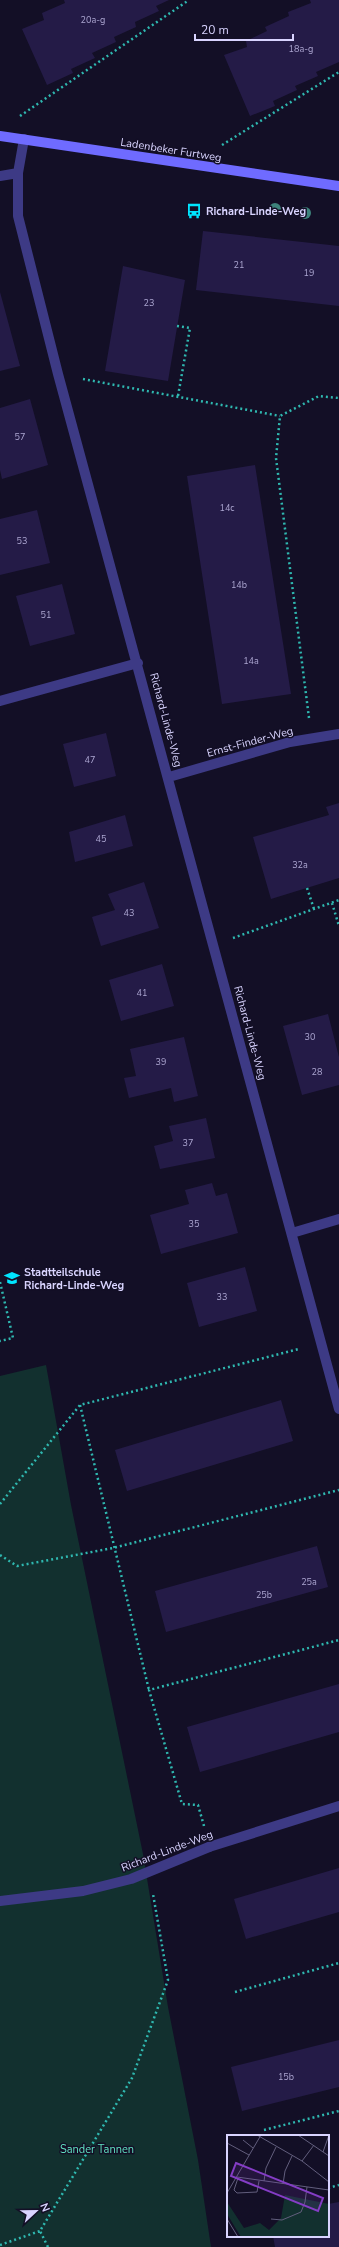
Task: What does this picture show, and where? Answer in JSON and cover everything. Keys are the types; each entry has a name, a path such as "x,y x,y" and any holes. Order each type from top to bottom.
{"street":[{"name":"Ladenbeker Furtweg","path":"0,136 339,186"},
{"name":"Richard-Linde-Weg","path":"24,139 18,173 18,216 58,374 169,777 339,1409"},
{"path":"0,176 18,173"},
{"name":"Richard-Linde-Weg","path":"0,701 138,663"},
{"name":"Ernst-Finder-Weg","path":"169,777 290,742 339,734"},
{"path":"292,1233 339,1219"},
{"name":"Richard-Linde-Weg","path":"0,1902 83,1891 149,1872 209,1847 339,1806"}],"path":[{"path":"17,118 189,0"},
{"path":"191,165 339,72"},
{"path":"177,326 190,328 178,396"},
{"path":"58,374 280,416 319,396 339,398"},
{"path":"280,416 276,458 312,738"},
{"path":"307,888 314,909"},
{"path":"214,945 339,900"},
{"path":"332,902 339,926"},
{"path":"0,1282 13,1338 0,1341"},
{"path":"0,1504 80,1405 321,1343"},
{"path":"80,1405 113,1548 149,1690 182,1804 198,1805 209,1847"},
{"path":"0,1555 17,1566 113,1548 339,1490"},
{"path":"149,1690 339,1640"},
{"path":"0,2245 40,2231 132,2078 168,1980 149,1872"},
{"path":"235,1992 339,1963"},
{"path":"264,2130 339,2110"},
{"path":"329,2188 339,2186"},
{"path":"40,2231 48,2247"}],"green space":[{"name":"Sander Tannen","path":"46,1365 71,1505 143,1854 168,2007 198,2160 211,2247 0,2247 0,1376"}],"building":[{"path":"64,0 169,0 156,6 159,11 135,22 136,27 114,37 116,42 92,53 95,58 71,69 73,73 47,85 22,29 44,20 42,13 65,3"},
{"path":"310,0 339,0 339,62 316,72 318,76 295,86 297,90 273,101 275,106 250,116 224,55 247,47 246,41 267,31 265,27 289,16 288,12 311,3"},
{"path":"203,231 339,246 339,306 196,290"},
{"path":"123,266 185,280 168,381 105,371"},
{"path":"0,292 20,366 0,371"},
{"path":"30,399 48,465 2,479 0,470 0,408"},
{"path":"255,465 291,694 222,704 187,476"},
{"path":"37,510 50,563 0,575 0,519"},
{"path":"62,584 75,634 30,646 16,596"},
{"path":"106,733 116,776 74,787 63,744"},
{"path":"339,803 339,878 271,899 253,837 329,815 326,807"},
{"path":"125,815 133,846 75,862 69,832"},
{"path":"144,882 159,928 101,946 92,917 115,910 108,894"},
{"path":"162,964 174,1006 121,1021 109,980"},
{"path":"328,1014 339,1057 339,1085 302,1095 283,1026"},
{"path":"184,1037 198,1096 174,1102 171,1088 129,1098 124,1078 136,1076 130,1049"},
{"path":"206,1118 215,1158 160,1169 154,1146 173,1141 169,1126"},
{"path":"212,1183 216,1196 227,1193 238,1233 161,1254 150,1215 189,1204 185,1190"},
{"path":"245,1267 257,1311 199,1327 187,1283"},
{"path":"281,1400 293,1441 127,1491 115,1450"},
{"path":"317,1546 328,1587 166,1632 155,1591"},
{"path":"339,1684 339,1732 200,1772 187,1727"},
{"path":"339,1868 339,1912 246,1939 234,1899"},
{"path":"339,2040 339,2087 242,2111 231,2067"},
{"path":"339,2202 339,2247 275,2247 273,2237 329,2237 329,2204"}],"place":[{"name":"Richard-Linde-Weg","path":"194,211"},
{"name":"Stadtteilschule Richard-Linde-Weg","path":"12,1278"}]}
